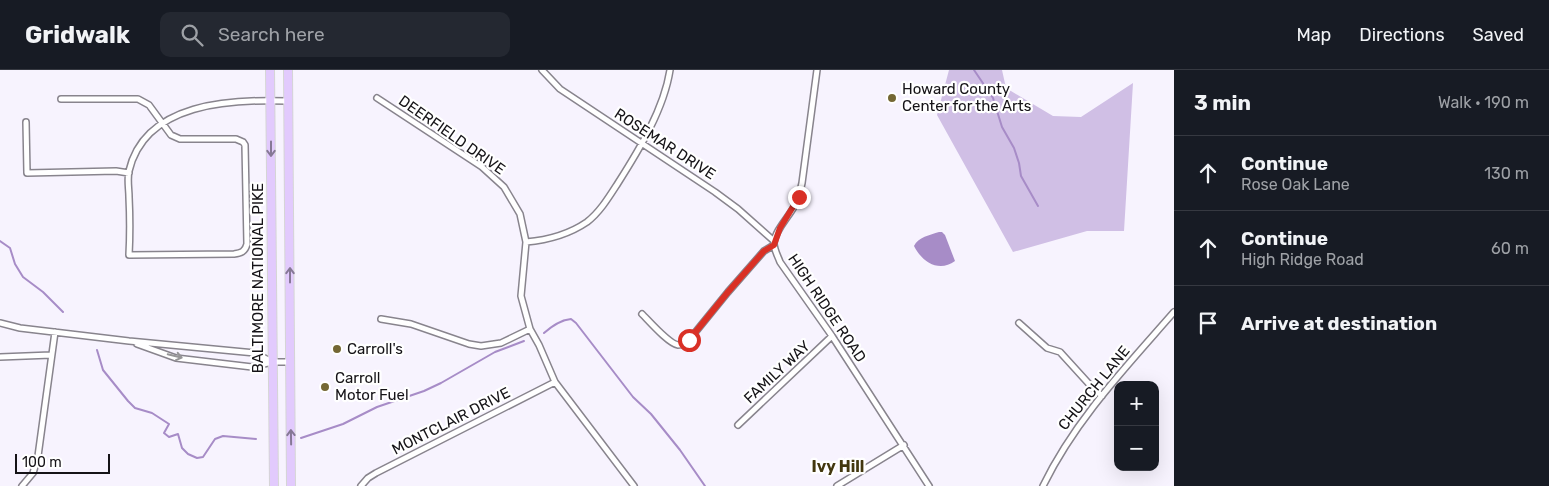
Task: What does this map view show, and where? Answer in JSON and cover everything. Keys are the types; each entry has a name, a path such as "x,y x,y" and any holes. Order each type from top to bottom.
{"main road":[{"name":"BALTIMORE NATIONAL PIKE","path":"270,70 274,486"},
{"name":"BALTIMORE NATIONAL PIKE","path":"288,70 291,486"}],"street":[{"name":"ROSEMAR DRIVE","path":"542,70 560,89 738,209 774,243"},
{"path":"526,242 552,239 565,235 594,216 605,203 638,152 660,105 670,70"},
{"name":"HIGH RIDGE ROAD","path":"817,70 799,197 774,243 780,262 832,336 930,486"},
{"path":"61,99 138,98 149,105 162,124 171,135 180,140 236,139 243,142 246,150 247,244 241,253 130,255 129,173 135,154 143,142 162,124 179,114 205,106 233,102 288,101"},
{"name":"DEERFIELD DRIVE","path":"378,98 493,176 508,192 520,214 526,242 521,296 530,329 555,382 634,486"},
{"path":"26,122 28,173 116,171 129,173"},
{"path":"642,314 670,340 678,345 685,344 764,251 774,243"},
{"name":"CHURCH LANE","path":"1043,486 1072,434 1174,312"},
{"path":"381,319 411,324 469,344 481,346 501,343 530,329"},
{"path":"0,323 20,328 129,341 255,353 272,362"},
{"path":"1019,323 1047,348 1060,352 1102,396"},
{"path":"22,486 33,472 37,461 55,332"},
{"name":"FAMILY WAY","path":"738,425 832,336"},
{"path":"129,341 176,358 252,367 272,362 290,362"},
{"path":"0,357 51,355"},
{"name":"MONTCLAIR DRIVE","path":"361,486 376,472 555,382"},
{"path":"837,486 904,446"}],"shaded area":[{"path":"949,70 1002,70 1006,88 1053,116 1081,117 1133,83 1124,231 1087,231 1013,252 937,115"},
{"path":"939,232 945,235 955,261 943,266 937,266 926,261 914,246 921,238"}],"waterway":[{"path":"974,70 993,98 1002,127 1014,148 1021,176 1038,206"},
{"path":"0,241 10,248 15,264 23,277 43,292 63,312"},
{"path":"544,333 563,321 571,319 576,323 633,397 651,414 680,450 705,486"},
{"path":"301,438 343,424 377,407 424,391 495,352 524,341"},
{"path":"97,350 103,370 128,401 135,408 152,413 169,424 164,433 169,437 178,434 182,448 188,454 197,458 203,457 215,439 223,436 256,439"}],"place":[{"name":"Howard County Center for the Arts","path":"892,98"},
{"name":"Carroll's","path":"337,349"},
{"name":"Carroll Motor Fuel","path":"325,387"}],"district":[{"name":"Ivy Hill","path":"838,466"}],"route":[{"path":"689,340 764,251 774,245 774,240 780,228 799,197"}]}
